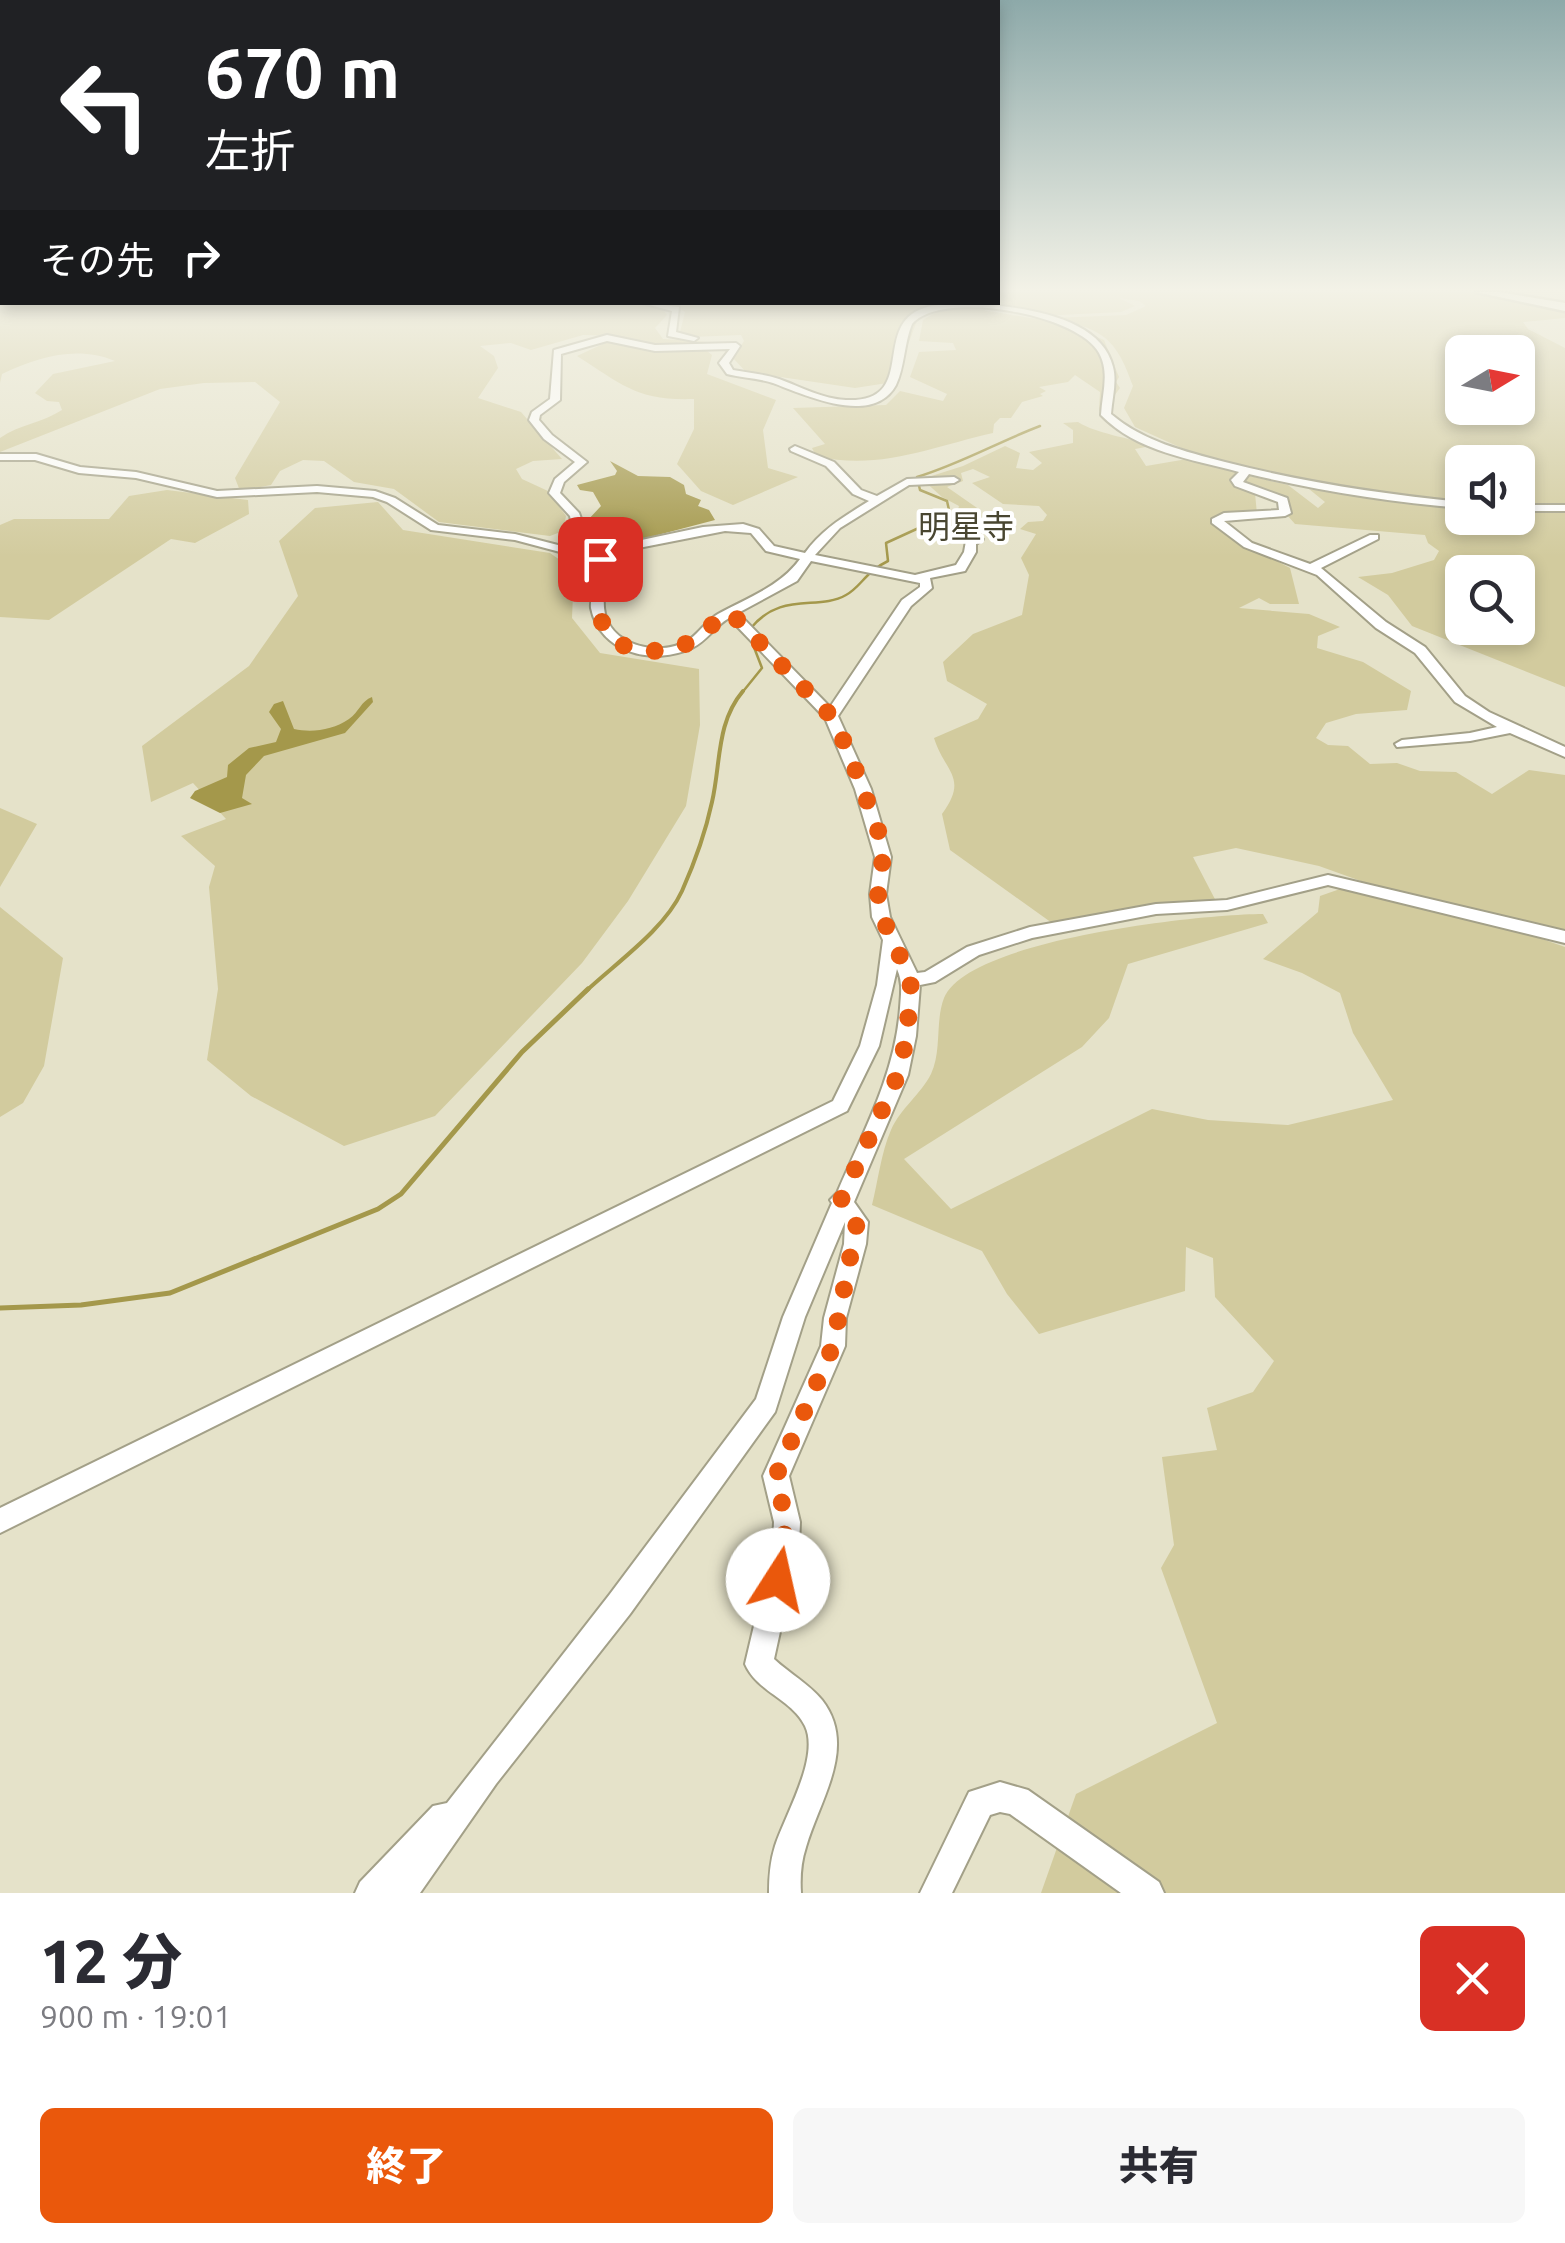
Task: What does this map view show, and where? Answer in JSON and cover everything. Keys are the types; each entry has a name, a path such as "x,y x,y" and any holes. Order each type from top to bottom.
{"street":[{"path":"556,380 555,400 535,414 534,420 548,437 580,458 582,465 559,481 554,493 575,515 579,530 598,556 597,615 614,639 629,649 644,652 680,648 730,612 793,578 836,526 912,481 954,480"},
{"path":"771,380 825,400 866,401 878,398 891,380"},
{"path":"1112,380 1106,415 1120,428 1155,447 1307,486 1445,505"},
{"path":"795,449 830,464 857,492 880,502"},
{"path":"0,457 36,457 78,470 136,475 216,494 317,489 375,494 434,528 515,537 598,556 688,534 743,527 758,532 770,549 920,577 961,568 970,552 970,543 977,539"},
{"path":"1246,471 1236,480 1239,484 1283,500 1285,513 1232,515 1218,518 1217,524 1248,545 1314,567 1381,625 1420,650 1460,699 1565,753"},
{"path":"1535,508 1565,508"},
{"path":"1314,567 1374,537"},
{"path":"831,716 906,603 926,588 928,584 920,577"},
{"path":"401,1893 486,1774 620,1604 766,1404 794,1317 841,1200 898,1075 907,1036 911,980 882,917 878,894 883,857 878,830 831,716 730,612"},
{"path":"1402,744 1470,738 1511,728"},
{"path":"911,980 929,978 973,952 1043,930 1156,909 1226,905 1328,880 1565,937"},
{"path":"0,1521 840,1106 864,1065 876,1032 892,939"},
{"path":"785,1893 787,1854 818,1770 824,1730 813,1710 759,1664 786,1545 786,1522 776,1476 833,1346 836,1318 856,1244 857,1222 841,1200"},
{"path":"371,1893 486,1774"},
{"path":"936,1893 980,1804 1000,1798 1017,1800 1148,1893"}],"shaded area":[{"path":"47,380 490,380 478,398 521,412 562,459 533,461 516,469 522,479 548,491 566,516 563,531 550,536 439,522 394,489 354,482 324,461 303,460 280,471 271,485 240,491 235,478 280,402 255,382 160,389 0,452 0,438 62,410 59,402 47,401 35,393"},
{"path":"615,380 724,380 776,400 763,430 768,468 798,477 733,505 701,491 677,464 694,429 694,399 658,397"},
{"path":"803,380 895,380 855,388"},
{"path":"917,380 1070,380 1039,387 1046,391 1040,394 1043,396 1022,402 1011,418 1000,418 993,433 883,459 816,456 812,448 825,444 793,408 886,405 900,391 943,401 947,394"},
{"path":"1083,380 1117,380 1120,388 1111,400 1110,414 1099,411 1100,392"},
{"path":"1131,380 1445,380 1445,425 1535,425 1535,380 1565,380 1565,507 1535,506 1535,445 1445,445 1445,502 1400,500 1317,486 1197,455 1135,427 1124,408 1133,386"},
{"path":"1078,422 1151,446 1135,449 1146,466 1193,458 1240,471 1232,477 1235,484 1255,493 1257,514 1234,515 1228,522 1256,550 1290,568 1299,604 1270,604 1259,598 1239,608 1309,614 1340,627 1318,636 1317,648 1363,662 1411,691 1407,710 1356,714 1326,723 1316,738 1328,745 1348,746 1370,764 1397,763 1420,771 1456,772 1492,794 1529,770 1565,775 1565,935 1493,913 1400,895 1319,866 1236,848 1193,857 1218,905 1059,928 950,850 942,814 950,802 954,783 934,738 978,719 987,704 947,681 943,662 973,634 1022,615 1029,575 1021,558 1036,534 1020,529 1028,522 1043,521 1047,515 1039,506 1003,504 972,483 990,477 973,469 961,473 963,481 947,487 980,510 977,521 926,532 956,517 959,506 922,479 963,466 1005,446 1020,453 1016,468 1033,470 1042,463 1029,452 1073,443 1073,430 1063,423"},
{"path":"610,461 638,476 670,477 684,485 686,494 701,500 698,506 709,510 715,520 612,547 596,541 586,522 601,506 593,492 580,490 577,485 615,475 617,471"},
{"path":"1246,475 1288,485 1318,508 1325,502 1309,489 1445,506 1445,535 1535,535 1535,510 1565,510 1565,687 1460,645 1535,645 1535,555 1445,555 1445,639 1412,626 1388,595 1358,577 1392,573 1434,560 1439,551 1428,543 1425,535 1295,524 1287,515 1290,503 1241,481"},
{"path":"167,490 248,500 249,514 195,543 171,539 49,620 0,617 0,525 14,519 109,519 129,496"},
{"path":"378,502 403,530 550,553 574,570 572,618 600,653 699,669 700,725 686,806 628,901 582,963 435,1116 344,1146 251,1096 207,1060 218,989 209,887 215,866 181,836 226,819 193,783 151,802 142,746 249,666 298,596 279,541 315,508"},
{"path":"372,697 373,702 345,733 264,756 246,775 242,798 252,804 220,813 190,798 195,791 227,777 228,765 249,748 276,742 281,729 269,712 274,704 283,701 294,729 315,730 343,723"},
{"path":"0,808 37,824 0,887"},
{"path":"1340,889 1487,920 1565,947 1565,1893 1041,1893 1076,1794 1217,1723 1161,1568 1174,1545 1162,1457 1217,1450 1207,1408 1253,1392 1274,1361 1215,1297 1213,1258 1186,1247 1185,1291 1039,1334 1007,1294 982,1251 872,1205 885,1148 895,1122 931,1074 944,998 962,977 1040,945 1142,925 1233,915 1263,914 1268,923 1128,964 1109,1018 1082,1047 904,1159 951,1209 1152,1109 1208,1120 1288,1125 1393,1100 1353,1033 1340,993 1263,959 1318,912 1320,896"},
{"path":"0,907 63,958 44,1066 23,1103 0,1117"}],"waterway":[{"path":"751,628 775,609 846,595 888,561 886,543 945,516 949,510 947,501 920,490 917,477 1040,426"},
{"path":"741,694 762,668 750,637"},
{"path":"585,992 652,932 682,891 709,813 728,716 743,691"},
{"path":"0,1308 81,1305 170,1293 378,1209 401,1194 522,1052 588,989"}],"district":[{"name":"明星寺","path":"966,526"}],"route":[{"path":"600,559 597,615 614,639 629,649 644,652 680,648 694,642 706,628 730,612 831,716 878,830 883,857 878,894 882,917 911,980 912,1000 898,1075 841,1200 857,1222 856,1244 836,1318 833,1346 776,1476 786,1522 786,1545 778,1580"}]}
